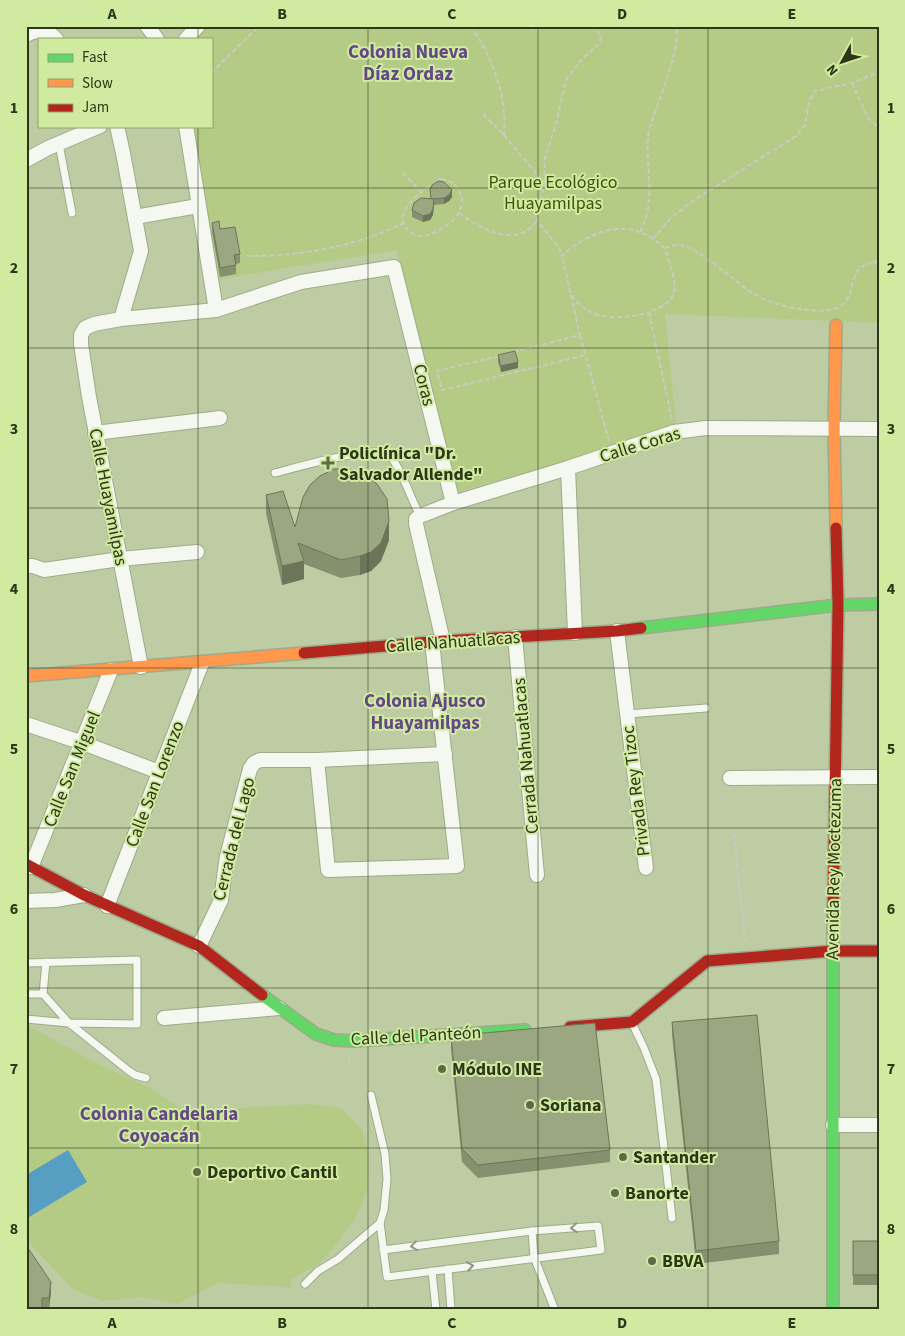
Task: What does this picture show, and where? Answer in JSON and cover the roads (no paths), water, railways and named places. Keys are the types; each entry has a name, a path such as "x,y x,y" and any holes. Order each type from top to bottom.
{"street":[{"path":"146,26 156,38"},
{"path":"187,38 198,26"},
{"path":"26,36 35,30 44,31 55,38"},
{"path":"26,160 96,128"},
{"path":"117,128 141,252 121,319 216,310 186,128"},
{"path":"135,217 198,206"},
{"name":"Coras","path":"216,310 301,282 394,267 453,503"},
{"name":"Calle Huayamilpas","path":"121,319 94,324 85,328 81,335 81,344 95,433 141,667"},
{"name":"Avenida Rey Moctezuma","path":"833,1310 833,952 838,605 834,429 836,325"},
{"path":"95,433 220,418"},
{"name":"Calle Coras","path":"418,520 453,503 568,468 674,432 706,428 879,429"},
{"path":"568,468 575,633"},
{"path":"317,760 328,870 457,866 445,754 438,642 418,520"},
{"path":"26,566 33,566 44,570 120,559 197,552"},
{"name":"Calle Nahuatlacas","path":"26,676 202,663 438,642 617,631 838,605 879,604"},
{"name":"Privada Rey Tizoc","path":"617,631 646,868"},
{"name":"Cerrada Nahuatlacas","path":"516,637 537,875"},
{"name":"Calle San Lorenzo","path":"107,906 202,663"},
{"name":"Calle San Miguel","path":"29,866 83,743 111,670"},
{"path":"26,724 159,772"},
{"name":"Cerrada del Lago","path":"199,946 221,900 227,856 250,769 254,763 260,760 317,760 445,754"},
{"path":"730,778 879,777"},
{"name":"Calle del Panteón","path":"29,866 107,906 199,946 316,1034 334,1040 354,1042 533,1029"},
{"path":"26,901 55,900 84,894"},
{"path":"562,1027 632,1022 707,962 833,952 879,951"},
{"path":"164,1018 279,1008"},
{"path":"833,1125 879,1125"}],"lane":[{"path":"60,144 72,214"},
{"path":"274,473 330,459 379,452 388,454 395,462 418,520"},
{"name":"Privada Rey Tizoc","path":"627,714 706,708"},
{"path":"26,962 137,960 136,1024 69,1023 26,1019"},
{"path":"46,962 43,994 69,1023 129,1072 146,1078"},
{"path":"26,994 43,994"},
{"path":"632,1022 656,1079 672,1218"},
{"path":"371,1095 385,1154 388,1179 384,1210 380,1222 383,1250 387,1277 601,1250 598,1226 532,1231 383,1250"},
{"path":"305,1284 318,1271 338,1259 380,1222"},
{"path":"532,1231 534,1258 555,1310"},
{"path":"448,1269 451,1310"},
{"path":"432,1271 436,1310"}],"water":[{"path":"68,1150 87,1182 26,1219 26,1175"}],"place":[{"name":"Policlínica \"Dr. Salvador Allende\"","path":"328,463"},
{"name":"Módulo INE","path":"442,1069"},
{"name":"Soriana","path":"530,1105"},
{"name":"Santander","path":"623,1157"},
{"name":"Deportivo Cantil","path":"197,1172"},
{"name":"Banorte","path":"615,1193"},
{"name":"BBVA","path":"652,1261"}],"district":[{"name":"Colonia Nueva Díaz Ordaz","path":"408,63"},
{"name":"Colonia Ajusco Huayamilpas","path":"425,712"},
{"name":"Colonia Candelaria Coyoacán","path":"159,1125"}],"park label":[{"name":"Parque Ecológico Huayamilpas","path":"553,192"}]}
